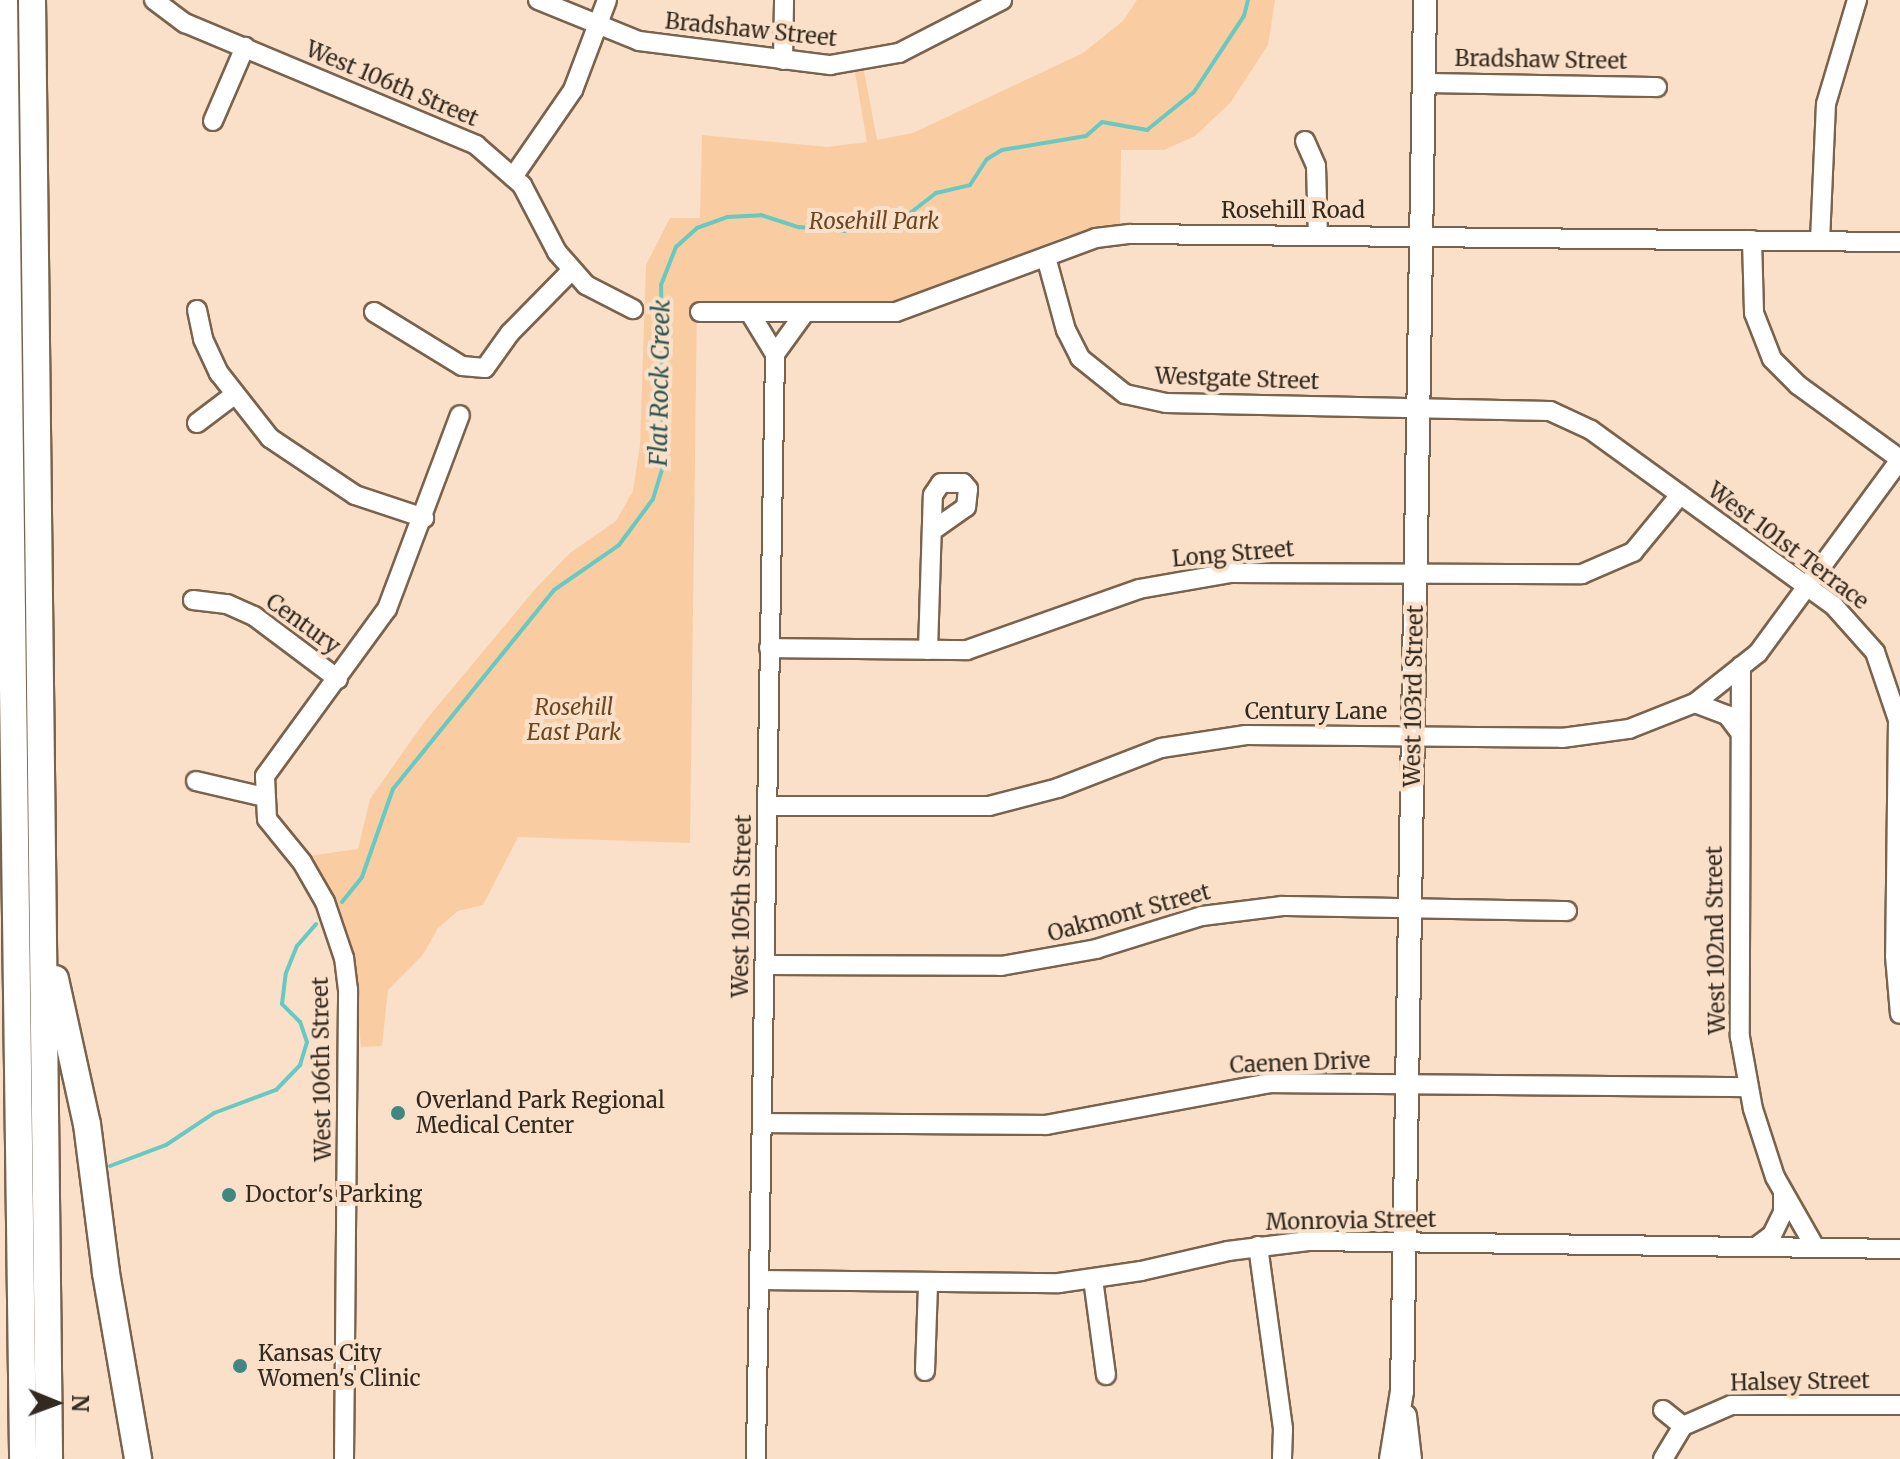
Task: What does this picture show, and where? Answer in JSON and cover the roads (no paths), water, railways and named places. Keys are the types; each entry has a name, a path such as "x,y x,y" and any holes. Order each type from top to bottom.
{"highway":[{"path":"4,0 23,1459"},
{"path":"32,0 49,1459"},
{"path":"0,975 16,924"},
{"path":"44,929 87,1124 106,1273 138,1459"}],"main road":[{"name":"West 103rd Street","path":"1410,1459 1402,1391 1425,0"},
{"name":"West 103rd Street","path":"1391,1459 1402,1391"}],"street":[{"name":"West 106th Street","path":"154,0 185,23 453,133 513,177"},
{"name":"Bradshaw Street","path":"538,0 598,28 651,44 783,60 858,64 899,53 1002,0"},
{"path":"607,0 564,106 513,177 531,197 557,252 572,270 601,296 633,309"},
{"path":"783,60 784,0"},
{"path":"960,22 963,0"},
{"path":"1820,241 1826,104 1857,0"},
{"path":"213,121 245,47"},
{"name":"Bradshaw Street","path":"1423,83 1657,87"},
{"path":"1305,141 1316,166 1318,236"},
{"name":"Rosehill Road","path":"700,312 896,312 1096,238 1130,234 1900,242"},
{"path":"1752,240 1754,313 1772,359 1798,385 1900,460"},
{"name":"Westgate Street","path":"1046,257 1066,330 1080,358 1125,394 1166,403 1418,407"},
{"path":"374,312 462,366 485,368 518,324 572,270"},
{"path":"197,310 203,339 234,395 296,460 355,495 424,518"},
{"path":"750,313 775,354 804,314"},
{"name":"West 105th Street","path":"756,1459 775,354"},
{"path":"197,423 234,395"},
{"name":"West 101st Terrace","path":"1418,407 1534,408 1568,417 1808,587 1866,638 1894,699 1900,1014"},
{"path":"196,781 264,797 265,776 274,760 338,679 387,609 424,518 460,415"},
{"name":"Century Lane","path":"767,806 989,806 1202,740 1596,735 1652,722 1695,703 1758,653 1900,460"},
{"name":"Long Street","path":"769,648 979,648 1081,607 1189,578 1270,571 1593,571 1633,552 1680,495"},
{"path":"928,650 930,556 935,529"},
{"name":"Century","path":"193,600 227,604 254,616 338,679"},
{"name":"West 102nd Street","path":"1741,666 1738,1002 1748,1087 1783,1192 1815,1247"},
{"path":"1695,703 1727,715 1740,732"},
{"name":"West 106th Street","path":"264,797 267,819 302,862 325,902 345,969 344,1459"},
{"name":"Oakmont Street","path":"765,965 1001,966 1070,955 1189,919 1244,909 1567,911"},
{"name":"Caenen Drive","path":"762,1123 1046,1125 1104,1117 1229,1087 1748,1087"},
{"path":"1756,1247 1772,1235 1783,1212 1783,1192"},
{"name":"Monrovia Street","path":"759,1280 928,1283 1093,1279 1258,1246 1308,1241 1900,1249"},
{"path":"1258,1246 1283,1429 1282,1459"},
{"path":"1093,1279 1106,1375"},
{"path":"925,1371 928,1283"},
{"name":"Halsey Street","path":"1683,1426 1731,1405 1900,1405"},
{"path":"1663,1410 1683,1426 1663,1459"}],"waterway":[{"name":"Flat Rock Creek","path":"342,902 362,877 393,789 554,590 619,545 653,499 663,466 661,285 676,247 697,228 727,217 761,215 799,227 845,231 892,227 936,193 970,185 987,159 1002,150 1086,136 1102,122 1147,130 1194,92 1244,16 1248,0"},
{"name":"Flat Rock Creek","path":"110,1166 166,1145 214,1113 276,1090 300,1065 307,1042 300,1022 282,1004 286,973 297,946 316,924"}],"place":[{"name":"Overland Park Regional Medical Center","path":"398,1113"},
{"name":"Doctor's Parking","path":"229,1195"},
{"name":"Kansas City Women's Clinic","path":"240,1366"}],"park label":[{"name":"Rosehill Park","path":"874,222"},
{"name":"Rosehill East Park","path":"574,720"}]}
